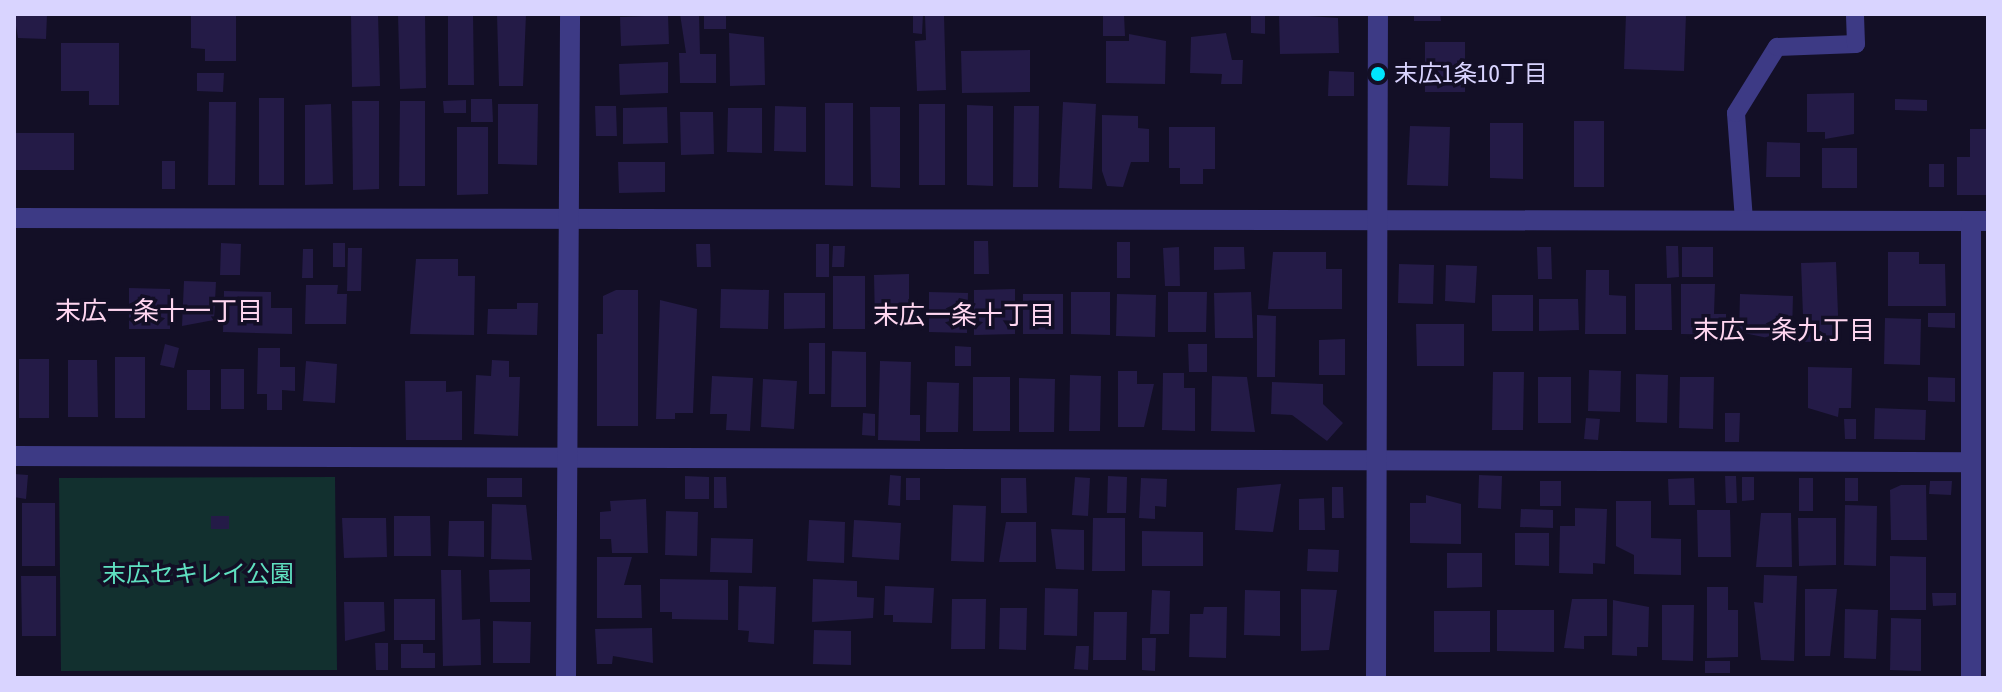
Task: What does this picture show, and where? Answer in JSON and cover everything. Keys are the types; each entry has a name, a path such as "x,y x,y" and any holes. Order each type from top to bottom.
{"street":[{"path":"566,678 562,457 570,14"},
{"path":"1376,678 1378,14"},
{"path":"14,218 1980,221 1971,462 1971,678"},
{"path":"14,456 1378,457 1971,462"}],"lane":[{"path":"1744,220 1736,113 1777,47 1856,44 1855,14"}],"green space":[{"name":"末広セキレイ公園","path":"335,477 337,670 61,671 59,478"}],"building":[{"path":"14,14 47,14 46,39 18,38"},
{"path":"191,14 236,14 236,61 205,61 205,49 191,48"},
{"path":"351,14 378,14 380,86 352,87"},
{"path":"398,14 425,14 426,88 400,89"},
{"path":"448,14 473,14 474,85 448,85"},
{"path":"497,14 526,14 523,86 499,86"},
{"path":"680,14 699,14 700,54 716,54 716,83 680,83 679,53 686,53"},
{"path":"704,14 726,14 726,29 704,29"},
{"path":"913,14 923,14 922,34 913,33"},
{"path":"1103,14 1124,14 1125,36 1103,36"},
{"path":"1251,14 1265,14 1265,34 1251,33"},
{"path":"1279,14 1338,18 1339,53 1280,54"},
{"path":"1414,14 1440,14 1441,21 1414,21"},
{"path":"1626,14 1686,14 1684,71 1624,69"},
{"path":"668,15 669,44 621,46 620,17"},
{"path":"944,15 946,90 917,91 915,41 926,40 925,16"},
{"path":"729,33 764,37 765,85 730,86"},
{"path":"1226,33 1232,60 1243,60 1242,84 1221,84 1222,74 1190,73 1191,37"},
{"path":"1129,34 1166,41 1165,84 1106,83 1106,41 1129,41"},
{"path":"1425,42 1465,42 1465,92 1425,92"},
{"path":"61,43 119,43 119,105 89,105 89,91 61,91"},
{"path":"1030,50 1030,92 962,93 961,51"},
{"path":"668,62 668,93 620,95 619,64"},
{"path":"1329,71 1354,72 1354,96 1328,96"},
{"path":"197,73 224,73 223,92 197,91"},
{"path":"1854,93 1854,134 1825,139 1825,132 1807,132 1807,94"},
{"path":"259,98 284,98 284,185 259,185"},
{"path":"471,99 492,99 493,122 471,122"},
{"path":"1895,99 1927,100 1927,111 1895,110"},
{"path":"466,100 466,113 444,113 443,101"},
{"path":"352,101 379,101 379,189 353,190"},
{"path":"400,101 425,101 425,186 399,186"},
{"path":"209,102 236,102 235,185 208,185"},
{"path":"1063,102 1096,104 1092,189 1059,188"},
{"path":"825,103 853,103 853,186 825,185"},
{"path":"331,104 333,184 305,185 305,105"},
{"path":"498,104 538,104 537,165 498,164"},
{"path":"919,104 945,104 945,185 919,185"},
{"path":"967,105 993,106 993,186 967,185"},
{"path":"595,106 616,106 617,136 596,136"},
{"path":"775,106 806,107 806,152 774,151"},
{"path":"1014,106 1039,106 1038,187 1013,187"},
{"path":"667,107 668,143 623,144 623,108"},
{"path":"870,107 900,107 900,188 871,187"},
{"path":"728,108 762,108 762,153 727,152"},
{"path":"680,112 713,112 714,154 681,155"},
{"path":"1102,115 1138,116 1138,128 1149,129 1149,162 1131,162 1123,187 1107,186 1102,171"},
{"path":"1574,121 1604,121 1604,187 1574,187"},
{"path":"1490,123 1523,123 1523,179 1490,178"},
{"path":"1410,126 1450,127 1448,186 1407,185"},
{"path":"457,127 488,127 488,194 457,195"},
{"path":"1169,127 1215,127 1215,169 1203,169 1203,184 1180,184 1180,168 1169,168"},
{"path":"1970,129 1988,129 1988,195 1957,195 1957,157 1970,157"},
{"path":"14,133 74,133 74,170 14,170"},
{"path":"1767,142 1800,143 1800,177 1766,177"},
{"path":"1822,148 1857,148 1857,188 1822,188"},
{"path":"162,161 175,161 175,189 162,189"},
{"path":"618,162 665,162 665,192 619,193"},
{"path":"1929,164 1944,164 1944,187 1929,187"},
{"path":"974,241 988,241 989,274 974,274"},
{"path":"1117,242 1130,242 1130,278 1117,278"},
{"path":"221,243 241,244 240,275 220,275"},
{"path":"333,243 345,243 345,267 333,267"},
{"path":"696,244 710,244 711,267 697,267"},
{"path":"816,244 829,244 829,277 816,277"},
{"path":"833,246 845,246 844,267 832,267"},
{"path":"1666,246 1678,246 1679,277 1667,278"},
{"path":"1179,247 1180,286 1165,286 1163,248"},
{"path":"1214,247 1244,247 1245,269 1214,270"},
{"path":"1537,247 1551,247 1552,279 1538,279"},
{"path":"1682,247 1713,247 1713,277 1682,277"},
{"path":"348,248 362,248 361,291 347,291"},
{"path":"303,249 313,249 313,278 302,278"},
{"path":"1273,252 1326,252 1326,269 1342,269 1342,309 1268,309"},
{"path":"1888,252 1919,252 1919,264 1945,264 1946,306 1888,306"},
{"path":"416,259 458,259 458,276 475,276 474,335 410,334"},
{"path":"1836,262 1839,341 1804,342 1801,263"},
{"path":"1399,264 1434,265 1433,304 1398,303"},
{"path":"1446,265 1477,266 1475,303 1445,301"},
{"path":"1586,270 1609,270 1609,295 1626,296 1626,334 1585,334"},
{"path":"909,274 909,324 875,324 874,275"},
{"path":"833,276 865,276 865,329 833,329"},
{"path":"184,281 216,282 214,320 182,326"},
{"path":"1635,284 1671,284 1672,330 1635,330"},
{"path":"1681,284 1715,284 1714,314 1726,314 1726,335 1681,334"},
{"path":"306,285 338,285 337,294 347,294 346,324 305,324"},
{"path":"129,288 170,289 170,329 129,329"},
{"path":"721,289 769,290 768,329 720,328"},
{"path":"1015,289 1015,334 974,335 974,290"},
{"path":"616,290 638,290 638,426 597,426 597,334 603,334 603,296"},
{"path":"224,291 271,292 271,308 292,308 292,334 223,332"},
{"path":"929,292 968,293 967,333 929,332"},
{"path":"1071,292 1110,292 1110,335 1071,334"},
{"path":"1168,292 1207,292 1206,332 1168,332"},
{"path":"1251,292 1253,338 1215,338 1214,293"},
{"path":"784,293 825,293 825,328 784,329"},
{"path":"1023,294 1063,294 1063,334 1023,334"},
{"path":"1117,294 1156,295 1155,337 1116,336"},
{"path":"1740,294 1793,296 1792,333 1783,333 1782,341 1739,332"},
{"path":"1492,295 1533,295 1533,331 1492,331"},
{"path":"1539,299 1578,299 1579,330 1539,331"},
{"path":"660,300 697,309 693,413 675,413 675,419 656,419"},
{"path":"517,303 538,303 537,335 487,334 488,309 517,309"},
{"path":"1928,313 1955,313 1955,328 1928,327"},
{"path":"1257,315 1276,316 1275,377 1257,377"},
{"path":"1885,318 1921,319 1920,365 1884,364"},
{"path":"1416,324 1464,324 1464,366 1417,366"},
{"path":"1345,339 1345,375 1319,375 1319,340"},
{"path":"809,343 825,343 825,394 809,394"},
{"path":"165,344 179,348 174,368 160,365"},
{"path":"1188,344 1207,344 1207,372 1189,372"},
{"path":"955,346 971,347 971,366 955,366"},
{"path":"258,348 280,348 280,367 295,367 295,391 282,390 282,410 267,410 267,394 257,394"},
{"path":"832,351 866,352 866,407 831,407"},
{"path":"115,357 145,357 145,418 115,418"},
{"path":"19,359 49,359 49,418 19,418"},
{"path":"68,360 97,360 98,417 68,417"},
{"path":"492,360 509,361 509,377 520,377 518,436 474,434 476,375 491,376"},
{"path":"306,361 337,364 335,403 303,401"},
{"path":"880,361 911,362 910,415 920,415 920,441 878,440"},
{"path":"1808,367 1852,368 1851,408 1839,408 1838,417 1808,408"},
{"path":"221,369 244,369 244,409 221,409"},
{"path":"187,370 210,370 210,410 187,410"},
{"path":"1589,370 1621,371 1620,412 1588,411"},
{"path":"1118,371 1137,371 1137,384 1154,384 1144,427 1118,427"},
{"path":"1493,372 1524,372 1523,430 1492,430"},
{"path":"1163,373 1184,373 1184,388 1195,388 1195,431 1162,430"},
{"path":"1636,374 1668,375 1667,423 1636,422"},
{"path":"1070,375 1101,376 1100,431 1069,431"},
{"path":"712,376 753,378 750,431 726,430 727,414 710,414"},
{"path":"1212,376 1247,377 1255,432 1211,431"},
{"path":"973,377 1010,377 1010,431 973,431"},
{"path":"1538,377 1571,377 1571,423 1538,423"},
{"path":"1680,377 1714,377 1713,429 1679,428"},
{"path":"1928,377 1955,378 1955,402 1928,401"},
{"path":"1019,378 1055,379 1054,432 1019,432"},
{"path":"763,379 797,381 794,429 761,427"},
{"path":"405,381 446,381 446,392 462,391 462,440 406,440"},
{"path":"927,382 959,383 958,432 926,432"},
{"path":"1272,382 1323,384 1323,404 1343,423 1327,441 1292,415 1271,414"},
{"path":"1875,408 1926,410 1925,440 1874,439"},
{"path":"863,413 875,414 875,436 862,435"},
{"path":"1725,413 1740,413 1739,442 1725,442"},
{"path":"1586,418 1600,419 1598,440 1584,439"},
{"path":"1844,419 1856,419 1856,439 1845,439"},
{"path":"14,474 28,475 26,499 14,497"},
{"path":"890,475 901,476 900,506 888,505"},
{"path":"1479,475 1502,476 1501,509 1478,508"},
{"path":"685,476 709,477 709,499 685,499"},
{"path":"1108,476 1127,477 1126,513 1107,513"},
{"path":"1725,476 1736,476 1737,503 1726,503"},
{"path":"714,477 726,477 727,508 714,508"},
{"path":"1075,477 1090,478 1088,516 1072,515"},
{"path":"1742,477 1754,477 1754,500 1742,501"},
{"path":"487,478 522,478 522,497 487,497"},
{"path":"906,478 920,478 920,500 906,500"},
{"path":"1001,478 1026,478 1027,513 1001,513"},
{"path":"1141,478 1167,479 1166,507 1155,506 1155,519 1139,518"},
{"path":"1694,478 1695,505 1669,505 1668,479"},
{"path":"1799,478 1813,478 1813,511 1799,511"},
{"path":"1845,478 1858,478 1858,501 1845,501"},
{"path":"1540,481 1561,481 1561,506 1540,506"},
{"path":"1930,481 1952,481 1951,495 1929,494"},
{"path":"1281,484 1273,532 1235,530 1237,488"},
{"path":"1901,485 1926,485 1927,540 1891,540 1890,490"},
{"path":"1332,487 1343,487 1344,518 1332,518"},
{"path":"1426,495 1461,504 1461,544 1410,543 1410,503 1426,503"},
{"path":"1324,498 1325,530 1299,530 1299,499"},
{"path":"646,499 648,553 612,553 611,539 600,539 600,512 611,511 610,501"},
{"path":"1616,501 1651,501 1651,538 1681,539 1681,575 1634,574 1634,555 1616,546"},
{"path":"22,503 55,503 55,566 22,566"},
{"path":"492,504 526,505 532,560 491,559"},
{"path":"953,505 986,506 984,562 951,561"},
{"path":"1845,505 1877,506 1876,566 1844,565"},
{"path":"1575,508 1607,509 1605,564 1593,563 1593,574 1559,573 1560,526 1575,526"},
{"path":"1521,509 1553,510 1553,528 1520,527"},
{"path":"1697,510 1730,510 1731,557 1698,557"},
{"path":"666,511 698,512 697,556 665,555"},
{"path":"1761,513 1791,513 1792,567 1756,567"},
{"path":"211,516 229,516 229,529 211,529"},
{"path":"394,516 430,516 431,556 394,556"},
{"path":"342,518 386,518 387,557 344,558"},
{"path":"1093,518 1125,518 1125,571 1092,571"},
{"path":"1798,518 1836,518 1836,565 1799,566"},
{"path":"809,520 845,522 844,563 807,561"},
{"path":"854,520 901,523 899,560 852,557"},
{"path":"449,521 484,521 484,557 448,556"},
{"path":"1006,522 1036,522 1036,562 999,562"},
{"path":"1051,529 1084,530 1084,570 1056,569"},
{"path":"1142,531 1203,532 1203,566 1142,566"},
{"path":"1515,533 1549,533 1549,566 1515,565"},
{"path":"711,538 753,539 752,573 710,572"},
{"path":"1308,549 1339,550 1338,572 1307,571"},
{"path":"1447,553 1482,553 1482,587 1447,588"},
{"path":"1890,556 1926,557 1926,610 1890,610"},
{"path":"597,557 632,557 624,585 641,585 642,618 597,618"},
{"path":"530,569 530,602 490,602 489,570"},
{"path":"441,570 461,570 462,620 480,619 481,665 443,666"},
{"path":"1764,575 1797,576 1794,661 1761,660 1754,602 1763,603"},
{"path":"21,576 56,576 56,636 22,636"},
{"path":"660,579 728,580 728,620 672,619 672,612 660,612"},
{"path":"813,579 857,581 857,597 874,598 873,618 812,622"},
{"path":"739,586 776,587 774,644 748,642 749,631 738,630"},
{"path":"885,586 934,588 932,623 893,622 893,615 884,615"},
{"path":"1707,587 1728,587 1728,610 1738,610 1738,657 1707,658"},
{"path":"1045,588 1078,589 1077,636 1044,635"},
{"path":"1301,589 1337,590 1329,650 1301,651"},
{"path":"1805,589 1837,589 1830,656 1805,656"},
{"path":"1152,590 1170,591 1169,634 1150,634"},
{"path":"1245,590 1280,591 1280,636 1244,635"},
{"path":"1932,593 1956,593 1956,605 1933,606"},
{"path":"394,599 435,599 435,640 394,640"},
{"path":"952,599 986,599 985,649 951,649"},
{"path":"1572,599 1607,599 1607,636 1584,636 1584,649 1564,648"},
{"path":"1613,600 1649,607 1648,647 1637,647 1637,656 1612,655"},
{"path":"344,602 384,602 385,631 345,641"},
{"path":"1662,605 1694,605 1693,661 1662,660"},
{"path":"1204,607 1227,607 1226,658 1189,657 1190,614 1203,614"},
{"path":"1000,608 1027,608 1026,650 999,649"},
{"path":"1845,609 1878,610 1876,659 1844,658"},
{"path":"1497,610 1554,610 1554,652 1497,651"},
{"path":"1434,611 1490,611 1490,652 1434,652"},
{"path":"1094,612 1127,612 1126,660 1093,660"},
{"path":"1891,618 1921,619 1921,671 1890,670"},
{"path":"493,621 531,622 530,663 493,663"},
{"path":"652,628 653,663 613,656 612,664 597,664 595,629"},
{"path":"814,630 851,631 851,665 813,664"},
{"path":"1142,638 1156,638 1155,671 1142,670"},
{"path":"375,643 388,643 388,670 376,670"},
{"path":"401,644 423,644 423,653 435,653 435,668 401,668"},
{"path":"1076,646 1089,646 1088,670 1074,669"},
{"path":"1705,661 1730,661 1730,673 1705,673"}],"place":[{"name":"末広1条10丁目","path":"1378,74"}],"district":[{"name":"末広一条十一丁目","path":"159,312"},
{"name":"末広一条十丁目","path":"964,316"},
{"name":"末広一条九丁目","path":"1784,331"}]}
